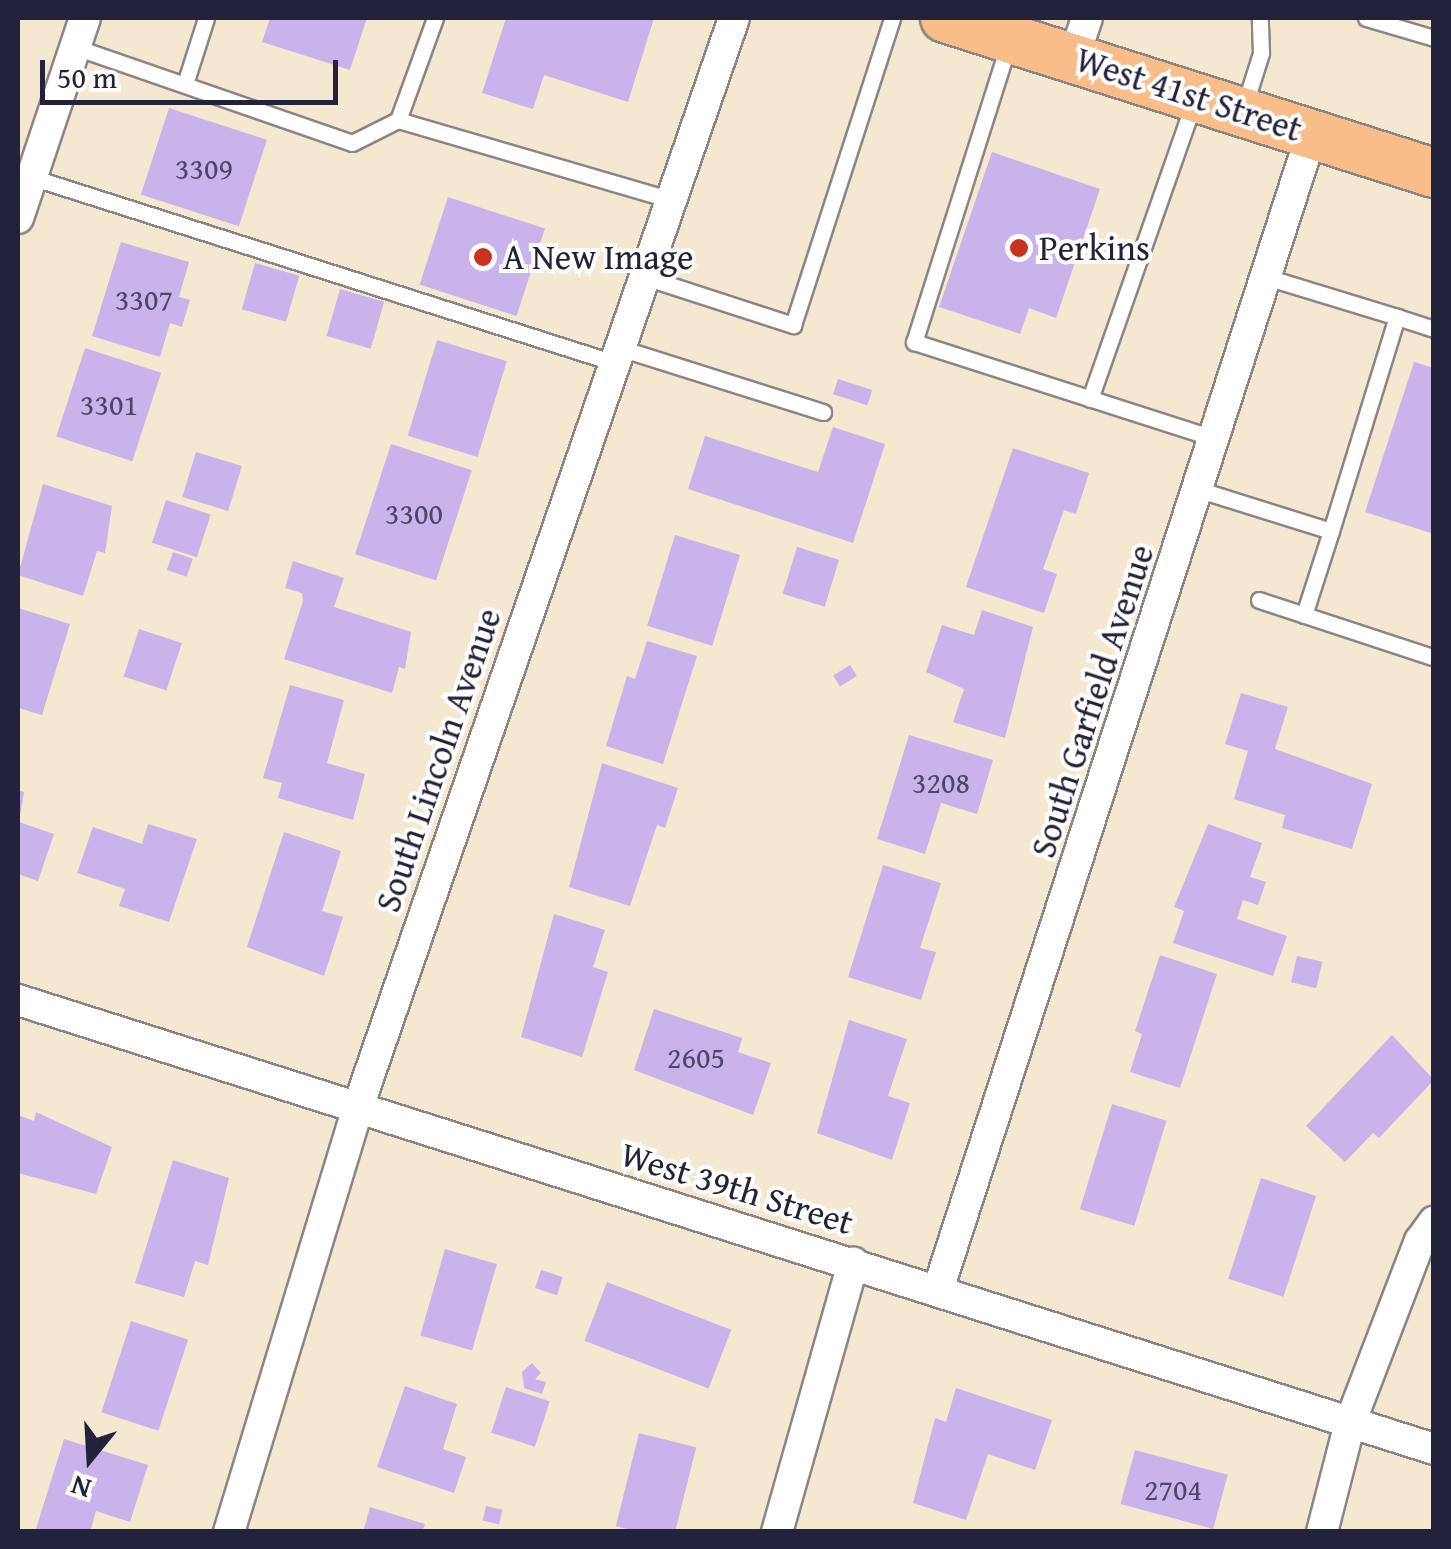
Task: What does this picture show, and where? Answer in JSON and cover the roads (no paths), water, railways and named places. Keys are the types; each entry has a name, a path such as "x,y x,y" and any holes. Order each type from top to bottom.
{"main road":[{"name":"West 41st Street","path":"945,18 1011,38 1080,37 1196,96 1434,173"}],"street":[{"path":"18,218 84,18"},
{"name":"South Lincoln Avenue","path":"229,1532 357,1110 734,18"},
{"name":"South Garfield Avenue","path":"938,1290 1200,490 1312,133"},
{"name":"West 39th Street","path":"18,1000 1434,1449"},
{"path":"1322,1532 1350,1422 1420,1241 1434,1222"},
{"path":"777,1532 853,1263"}],"lane":[{"path":"185,84 206,18"},
{"path":"398,120 436,18"},
{"path":"645,277 793,325 892,18"},
{"path":"1243,111 1261,53 1260,18"},
{"path":"1366,18 1434,38"},
{"path":"1011,38 914,342 1216,439"},
{"path":"75,47 352,143 398,120 671,200"},
{"path":"1090,399 1196,96"},
{"path":"31,177 617,356 824,412"},
{"path":"1266,277 1434,329"},
{"path":"1304,615 1398,318"},
{"path":"1200,490 1331,531"},
{"path":"1259,600 1432,658"}],"place":[{"name":"Perkins","path":"1019,248"},
{"name":"A New Image","path":"483,257"}]}
